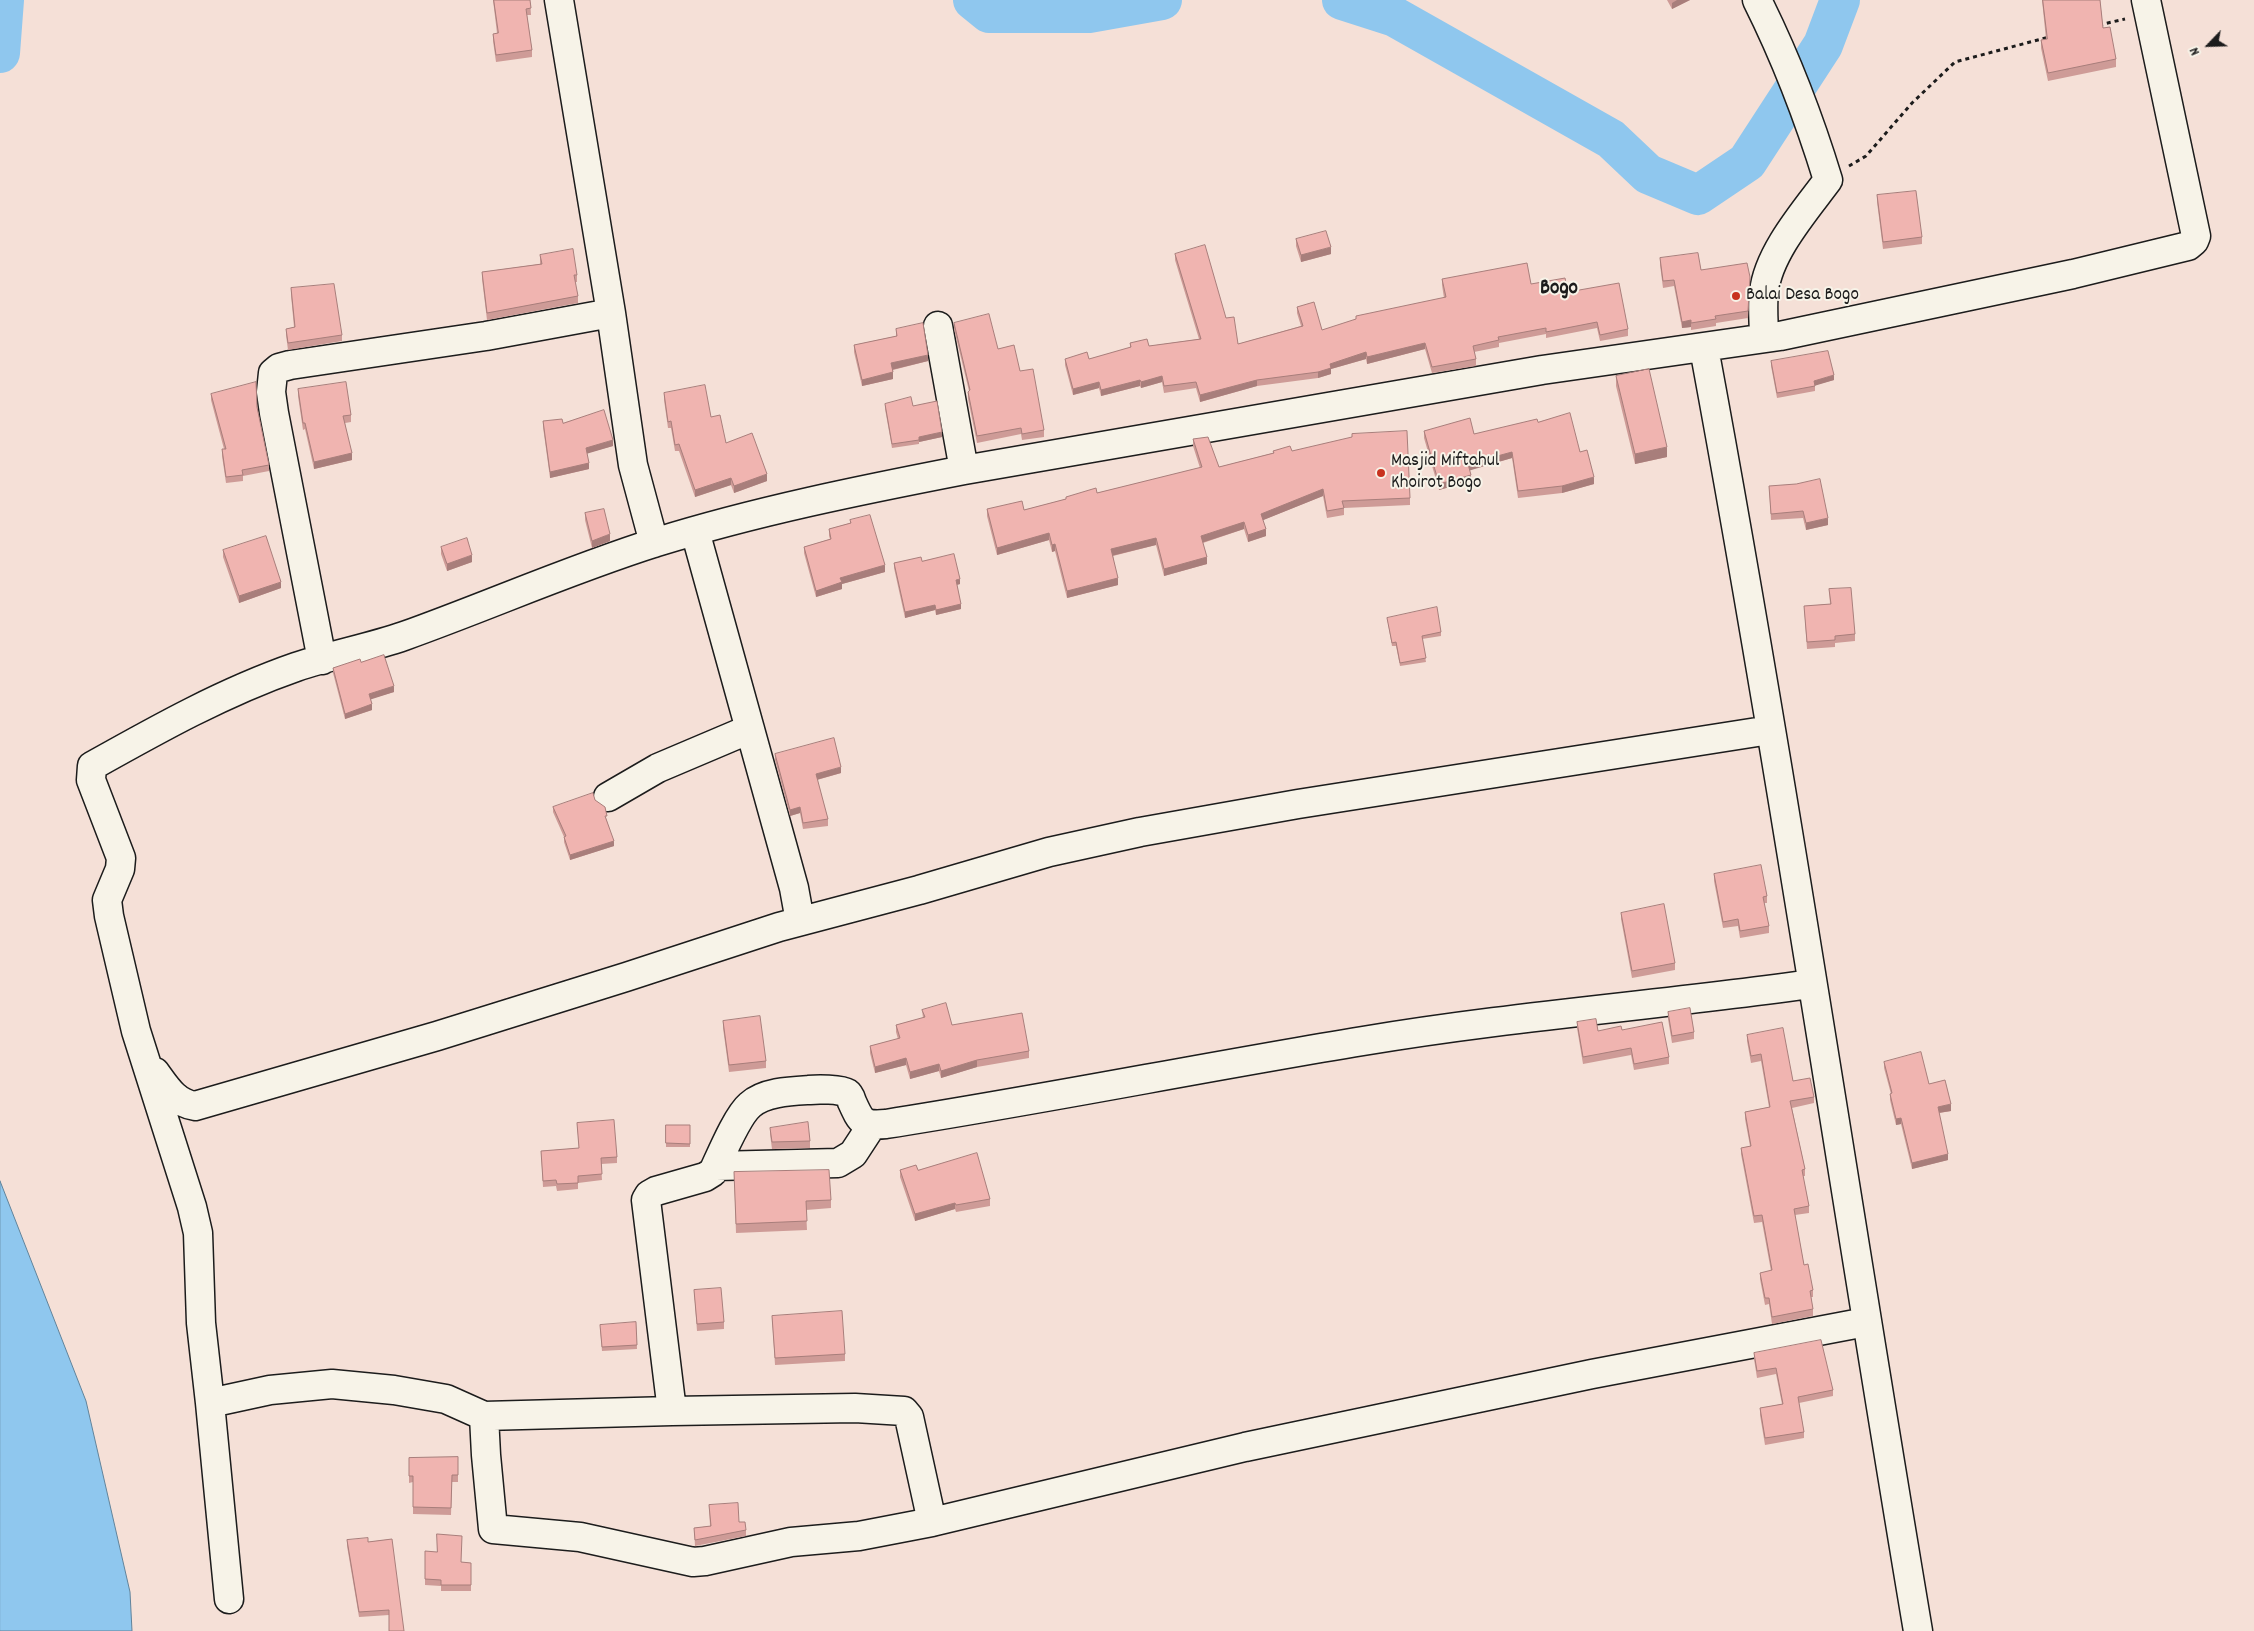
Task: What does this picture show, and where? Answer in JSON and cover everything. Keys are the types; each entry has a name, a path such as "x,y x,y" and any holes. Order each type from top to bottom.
{"street":[{"path":"559,0 611,313 633,465 654,543"},
{"path":"1757,0 1775,35 1814,135 1828,180 1783,244 1768,272 1764,292 1764,338"},
{"path":"229,1598 201,1323 196,1224 133,1022 107,900 120,869 121,858 91,780 92,766 185,714 288,670 402,637 654,543 695,531 871,488 964,470 1542,370 1764,338 2073,274 2192,244 2196,236 2148,7"},
{"path":"322,660 274,413 271,392 273,373 279,368 290,365 486,336 611,313"},
{"path":"938,326 964,470"},
{"path":"1704,348 1727,464 1918,1631"},
{"path":"695,531 794,888 800,921"},
{"path":"608,797 658,768 750,729"},
{"path":"145,1058 173,1097 185,1104 195,1106 455,1030 800,921 920,890 1049,852 1140,832 1298,804 1770,730"},
{"path":"672,1411 646,1200 656,1191 705,1177 714,1172 743,1114 750,1104 760,1099 788,1091 845,1092 849,1095 860,1119 872,1125 1021,1102 1365,1040 1576,1011 1719,997 1811,984"},
{"path":"716,1166 838,1163 853,1154 872,1125"},
{"path":"484,1416 491,1524 496,1531 538,1532 580,1537 693,1562 791,1542 859,1536 932,1522 1245,1447 1592,1374 1866,1322"},
{"path":"210,1404 270,1390 332,1384 394,1390 446,1399 484,1416 855,1408 904,1411 908,1417 932,1522"}],"path":[{"path":"2094,27 2148,7"},
{"path":"1828,180 1866,156 1912,103 1955,62 2058,35"}],"water":[{"path":"0,1181 86,1401 130,1592 132,1631 0,1631"}],"building":[{"path":"494,0 530,0 531,8 526,9 532,50 496,55 493,34 498,33"},
{"path":"2043,0 2100,0 2103,28 2110,27 2116,59 2048,73 2041,40 2047,39"},
{"path":"1916,191 1922,237 1883,242 1877,195"},
{"path":"1326,231 1331,247 1301,255 1296,239"},
{"path":"1205,245 1226,318 1234,317 1238,344 1303,326 1297,307 1314,302 1322,330 1356,319 1356,316 1446,297 1442,279 1527,263 1531,284 1565,278 1568,292 1619,283 1628,329 1600,335 1597,322 1546,332 1546,328 1498,337 1499,340 1473,346 1476,359 1432,367 1425,343 1367,357 1366,352 1330,364 1331,368 1318,372 1257,380 1200,395 1196,382 1164,386 1162,376 1101,390 1099,382 1073,389 1065,359 1087,352 1089,359 1131,347 1130,343 1147,339 1149,346 1201,339 1175,254"},
{"path":"573,249 577,275 574,275 578,296 487,313 482,272 542,264 540,255"},
{"path":"1698,253 1701,270 1747,263 1750,277 1748,311 1715,316 1716,319 1691,323 1691,320 1682,322 1674,280 1663,281 1660,258"},
{"path":"334,284 342,335 288,343 286,329 295,327 291,288"},
{"path":"989,314 998,349 1014,345 1020,371 1033,369 1044,430 1022,434 1021,428 977,436 968,392 970,390 954,323"},
{"path":"923,323 928,355 891,363 893,372 862,380 854,345 897,336 896,329"},
{"path":"1828,351 1834,375 1814,381 1815,386 1777,393 1771,361"},
{"path":"1649,369 1667,447 1635,454 1616,376"},
{"path":"256,382 257,407 269,465 242,470 243,475 226,477 222,449 226,449 211,394"},
{"path":"346,382 351,415 343,416 352,453 314,462 305,423 303,423 298,389"},
{"path":"705,385 711,417 720,415 726,443 752,433 767,474 734,486 731,478 695,490 679,444 675,445 671,421 668,422 664,393"},
{"path":"911,397 913,406 937,401 942,432 919,437 919,440 892,444 885,404"},
{"path":"604,410 613,440 586,448 589,463 550,472 543,421 562,419 563,423"},
{"path":"1570,413 1580,452 1587,450 1594,477 1562,486 1518,491 1512,452 1468,464 1471,475 1439,484 1424,431 1470,418 1474,434 1537,419 1538,422"},
{"path":"1407,431 1410,498 1342,501 1344,508 1327,511 1323,489 1261,514 1266,529 1248,535 1244,522 1201,536 1207,557 1164,569 1156,538 1111,549 1118,578 1067,591 1055,544 1052,545 1049,533 997,548 987,509 1022,501 1024,510 1066,499 1066,497 1096,488 1097,493 1202,467 1193,439 1208,437 1219,467 1274,453 1273,451 1290,446 1292,451 1352,437 1352,434"},
{"path":"1820,479 1828,518 1806,523 1803,511 1771,514 1769,486 1796,484"},
{"path":"604,509 610,534 592,541 585,513"},
{"path":"870,515 885,565 840,578 842,582 816,591 804,547 831,539 829,529 851,523 850,520"},
{"path":"266,536 281,582 239,596 223,550"},
{"path":"467,538 472,555 447,564 441,547"},
{"path":"954,554 960,579 956,580 961,604 936,610 935,605 905,612 894,563 921,557 922,561"},
{"path":"1851,588 1855,634 1835,636 1835,640 1807,642 1804,606 1831,604 1829,589"},
{"path":"1437,607 1441,632 1422,636 1426,658 1400,663 1396,642 1392,643 1387,618"},
{"path":"384,655 394,686 369,694 372,704 345,714 333,668 360,659 361,662"},
{"path":"834,738 841,767 816,774 828,819 803,823 800,807 790,810 775,754"},
{"path":"593,793 595,800 605,807 607,816 605,816 614,841 570,855 564,837 566,836 553,807"},
{"path":"1761,865 1767,896 1763,897 1769,926 1740,931 1738,919 1723,922 1714,874"},
{"path":"1664,904 1675,963 1632,971 1621,913"},
{"path":"946,1003 952,1025 1022,1013 1029,1051 977,1060 941,1071 939,1064 910,1072 906,1058 875,1067 870,1046 900,1038 896,1025 925,1017 922,1010"},
{"path":"1690,1008 1694,1032 1672,1036 1668,1012"},
{"path":"760,1016 766,1061 729,1065 723,1021"},
{"path":"1596,1019 1598,1031 1621,1026 1622,1030 1662,1022 1669,1057 1634,1064 1631,1048 1583,1057 1577,1022"},
{"path":"1783,1028 1793,1081 1810,1078 1814,1097 1790,1101 1805,1169 1802,1170 1809,1206 1794,1209 1804,1265 1808,1264 1813,1290 1810,1291 1813,1309 1772,1317 1769,1298 1765,1298 1760,1273 1772,1270 1762,1215 1754,1216 1741,1148 1751,1146 1745,1112 1770,1107 1761,1054 1751,1056 1747,1035"},
{"path":"1921,1052 1929,1084 1945,1080 1951,1104 1938,1107 1948,1154 1912,1163 1901,1118 1896,1119 1884,1062"},
{"path":"614,1120 617,1157 601,1158 602,1174 578,1176 578,1183 557,1184 556,1180 543,1181 541,1151 579,1148 577,1123"},
{"path":"808,1122 810,1141 772,1142 770,1128"},
{"path":"666,1125 690,1125 690,1144 666,1143"},
{"path":"977,1153 990,1199 956,1205 955,1203 915,1214 900,1170 916,1165 918,1170"},
{"path":"829,1170 831,1200 806,1201 807,1221 736,1224 734,1172"},
{"path":"721,1288 724,1322 697,1324 694,1290"},
{"path":"842,1311 845,1354 775,1358 772,1316"},
{"path":"636,1322 637,1345 602,1347 600,1325"},
{"path":"1821,1340 1833,1390 1798,1397 1804,1432 1765,1438 1760,1408 1783,1404 1776,1368 1757,1371 1754,1353"},
{"path":"458,1457 458,1475 452,1475 451,1508 413,1507 413,1476 409,1476 409,1458"},
{"path":"738,1503 739,1522 745,1522 746,1530 695,1540 694,1528 711,1526 709,1505"},
{"path":"437,1534 462,1536 461,1562 471,1563 471,1585 441,1585 441,1580 425,1579 425,1551 437,1552"},
{"path":"368,1538 368,1542 392,1539 404,1631 389,1631 389,1610 359,1612 347,1540"}],"waterway":[{"path":"0,53 4,0"},
{"path":"973,0 989,13 1089,13 1162,0"},
{"path":"1342,0 1395,17 1611,139 1648,174 1698,195 1747,162 1823,45 1840,0"}],"place":[{"name":"Balai Desa Bogo","path":"1736,296"},
{"name":"Masjid Miftahul Khoirot Bogo","path":"1381,473"}],"district":[{"name":"Bogo","path":"1559,290"}]}
